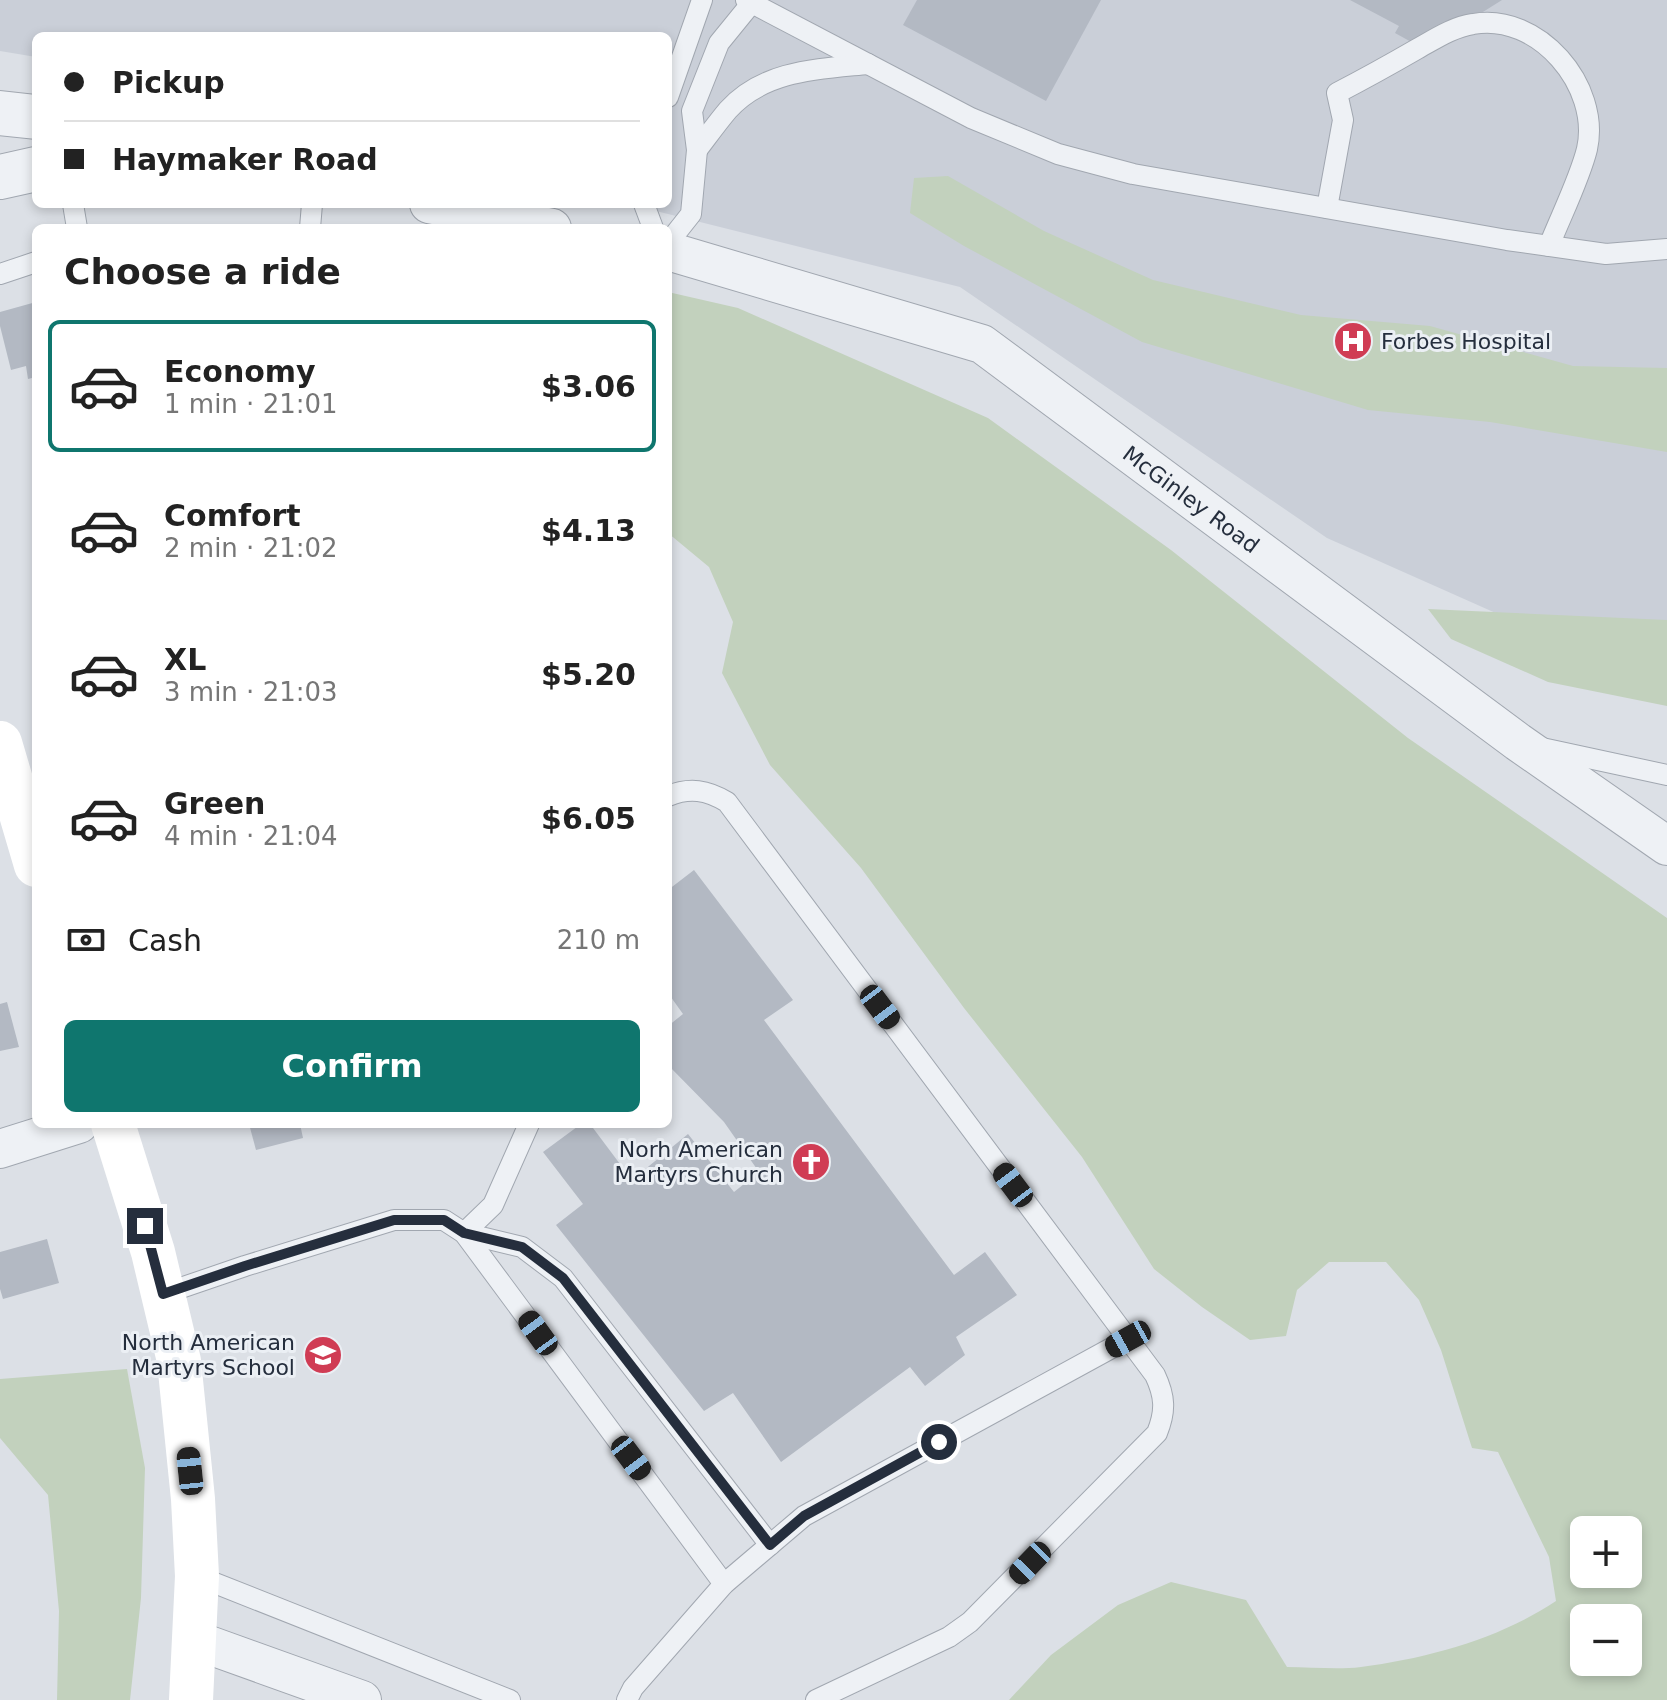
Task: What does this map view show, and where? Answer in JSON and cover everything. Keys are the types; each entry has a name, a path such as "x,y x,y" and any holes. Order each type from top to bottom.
{"main road":[{"path":"0,743 27,850"},
{"path":"114,1128 153,1252 179,1361 193,1499 197,1576 191,1700"}],"street":[{"path":"0,113 32,117"},
{"path":"0,127 32,127"},
{"path":"0,159 32,157"},
{"path":"0,177 32,170"},
{"path":"450,208 532,224"},
{"name":"McGinley Road","path":"672,252 982,344 1518,742 1667,846"},
{"path":"0,1149 66,1128"},
{"path":"195,1640 362,1700"}],"lane":[{"path":"672,86 702,0"},
{"path":"672,238 691,214 697,150 692,111 719,43 751,1 971,118 1058,154 1133,174 1549,246 1606,254 1667,249"},
{"path":"1327,208 1343,120 1337,93 1450,31 1474,23 1506,25 1529,33 1551,48 1571,73 1584,103 1587,148 1549,246"},
{"path":"697,150 730,108 763,84 796,72 868,64"},
{"path":"0,274 32,263"},
{"path":"1518,742 1667,775"},
{"path":"672,795 701,790 727,802 1155,1375 1165,1403 1157,1433 970,1622 949,1637 816,1700"},
{"path":"464,1233 493,1205 527,1128"},
{"path":"163,1294 394,1220 444,1220 464,1233 522,1247 563,1278 770,1545"},
{"path":"464,1233 724,1584"},
{"path":"627,1700 633,1688 724,1584 804,1516 1128,1339"},
{"path":"197,1576 510,1700"}],"shaded area":[{"name":"Forbes Hospital","path":"0,0 1667,0 1667,679 1644,679 1327,538 960,287 644,208 672,208 672,32 32,32 32,56 0,51"}],"green space":[{"path":"948,176 1044,231 1153,280 1301,315 1430,326 1573,366 1667,368 1667,452 1490,422 1368,410 1142,342 964,246 910,213 914,178"},
{"path":"672,293 738,308 988,418 1171,550 1408,738 1667,918 1667,1700 1009,1700 1051,1655 1118,1605 1171,1582 1246,1600 1287,1667 1352,1668 1412,1658 1462,1645 1534,1614 1556,1601 1549,1557 1498,1452 1472,1448 1441,1350 1419,1300 1386,1262 1329,1262 1297,1290 1286,1336 1250,1340 1154,1269 1082,1157 964,1008 861,868 770,765 722,673 733,622 709,567 672,536"},
{"path":"1428,609 1667,620 1667,706 1548,682 1451,639"},
{"path":"127,1369 145,1468 141,1598 130,1700 57,1700 59,1611 48,1495 0,1438 0,1379"}],"building":[{"path":"917,0 1101,0 1046,101 903,25"},
{"path":"1350,0 1502,0 1424,49 1395,33 1399,26"},
{"path":"32,303 32,378 28,379 26,366 11,370 0,326 0,312"},
{"name":"Norh American Martyrs Church","path":"694,870 793,1000 764,1020 954,1275 985,1252 1017,1295 956,1337 965,1355 925,1386 910,1367 781,1462 733,1393 704,1411 556,1225 583,1204 543,1152 576,1128 593,1128 632,1180 688,1134 734,1192 759,1172 724,1122 672,1069 672,1023 683,1014 672,999 672,887"},
{"path":"7,1002 19,1047 0,1051 0,1004"},
{"path":"250,1128 301,1128 303,1138 256,1150"},
{"path":"47,1239 59,1283 3,1299 0,1252"}],"place":[{"name":"Forbes Hospital","path":"1353,341"},
{"name":"Norh American Martyrs Church","path":"811,1162"},
{"name":"North American Martyrs School","path":"323,1355"}],"route":[{"path":"145,1226 163,1294 394,1220 444,1220 464,1233 522,1247 563,1278 770,1545 804,1516 939,1442"}]}
